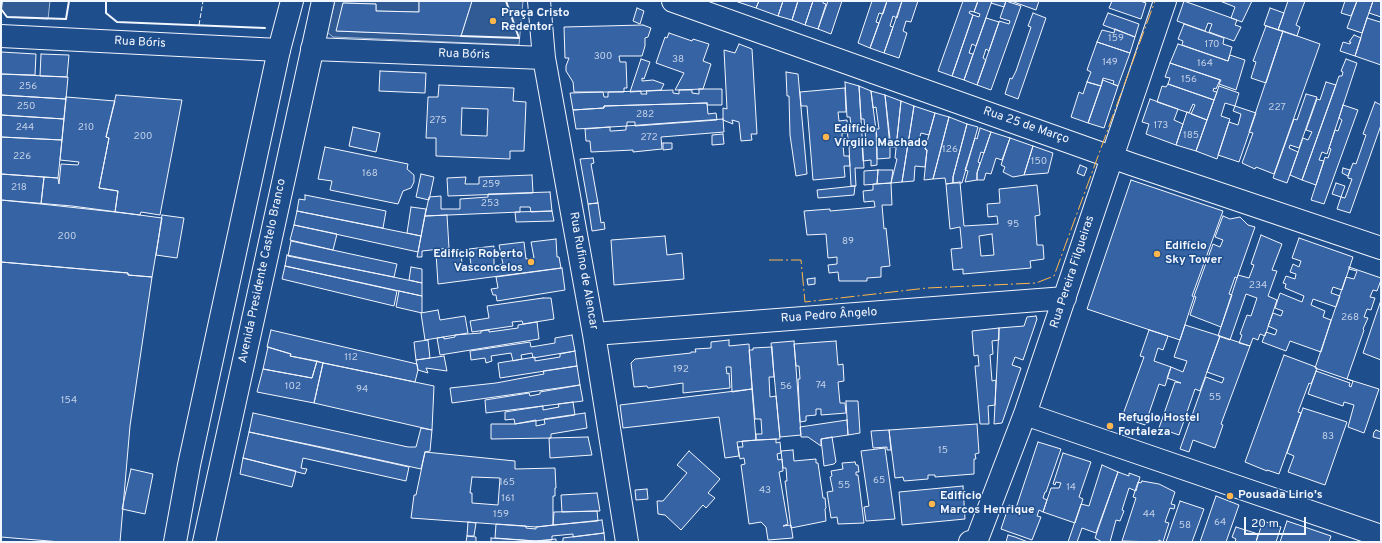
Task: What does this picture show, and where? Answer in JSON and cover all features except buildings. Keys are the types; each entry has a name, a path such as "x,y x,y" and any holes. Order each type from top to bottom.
{"street":[{"path":"175,542 189,465 279,50 292,1"},
{"name":"Avenida Presidente Castelo Branco","path":"204,542 323,1"},
{"name":"Rua Rufino de Alencar","path":"539,1 544,58 594,334 627,542"},
{"name":"Rua 25 de Março","path":"673,1 1111,156 1381,248"},
{"name":"Rua Pereira Filgueiras","path":"976,542 1025,414 1065,298 1111,156 1165,1"},
{"name":"Rua Bóris","path":"1,36 279,50"},
{"name":"Rua Bóris","path":"312,49 544,58"},
{"name":"Rua Pedro Ângelo","path":"594,334 1065,298"},
{"path":"1025,414 1381,536"},
{"path":"163,542 182,509"},
{"path":"970,542 976,542"}],"shaded area":[{"path":"2,1 50,1 48,19 7,17 1,9"},
{"name":"Praça Cristo Redentor","path":"335,1 419,1 419,12 376,11 376,4 343,3 337,31 461,36 472,1 523,1 519,45 333,37 327,32"}],"fence":[{"path":"199,25 203,1"}],"wall":[{"path":"2,1 1,9 7,17 66,19 69,1"},
{"path":"106,1 106,13 117,22 265,28"},
{"path":"461,36 519,38 506,1"}],"power":[{"path":"769,260 801,260 805,302 927,288 1036,283 1054,276 1155,1"}],"place":[{"name":"Praça Cristo Redentor","path":"493,21"},
{"name":"Edifício Vírgilio Machado","path":"826,137"},
{"name":"Edifício Sky Tower","path":"1157,254"},
{"name":"Edifício Roberto Vasconcelos","path":"531,262"},
{"name":"Refugio Hostel Fortaleza","path":"1110,426"},
{"name":"Pousada Lirio's","path":"1230,496"},
{"name":"Edifício Marcos Henrique","path":"932,504"}]}
